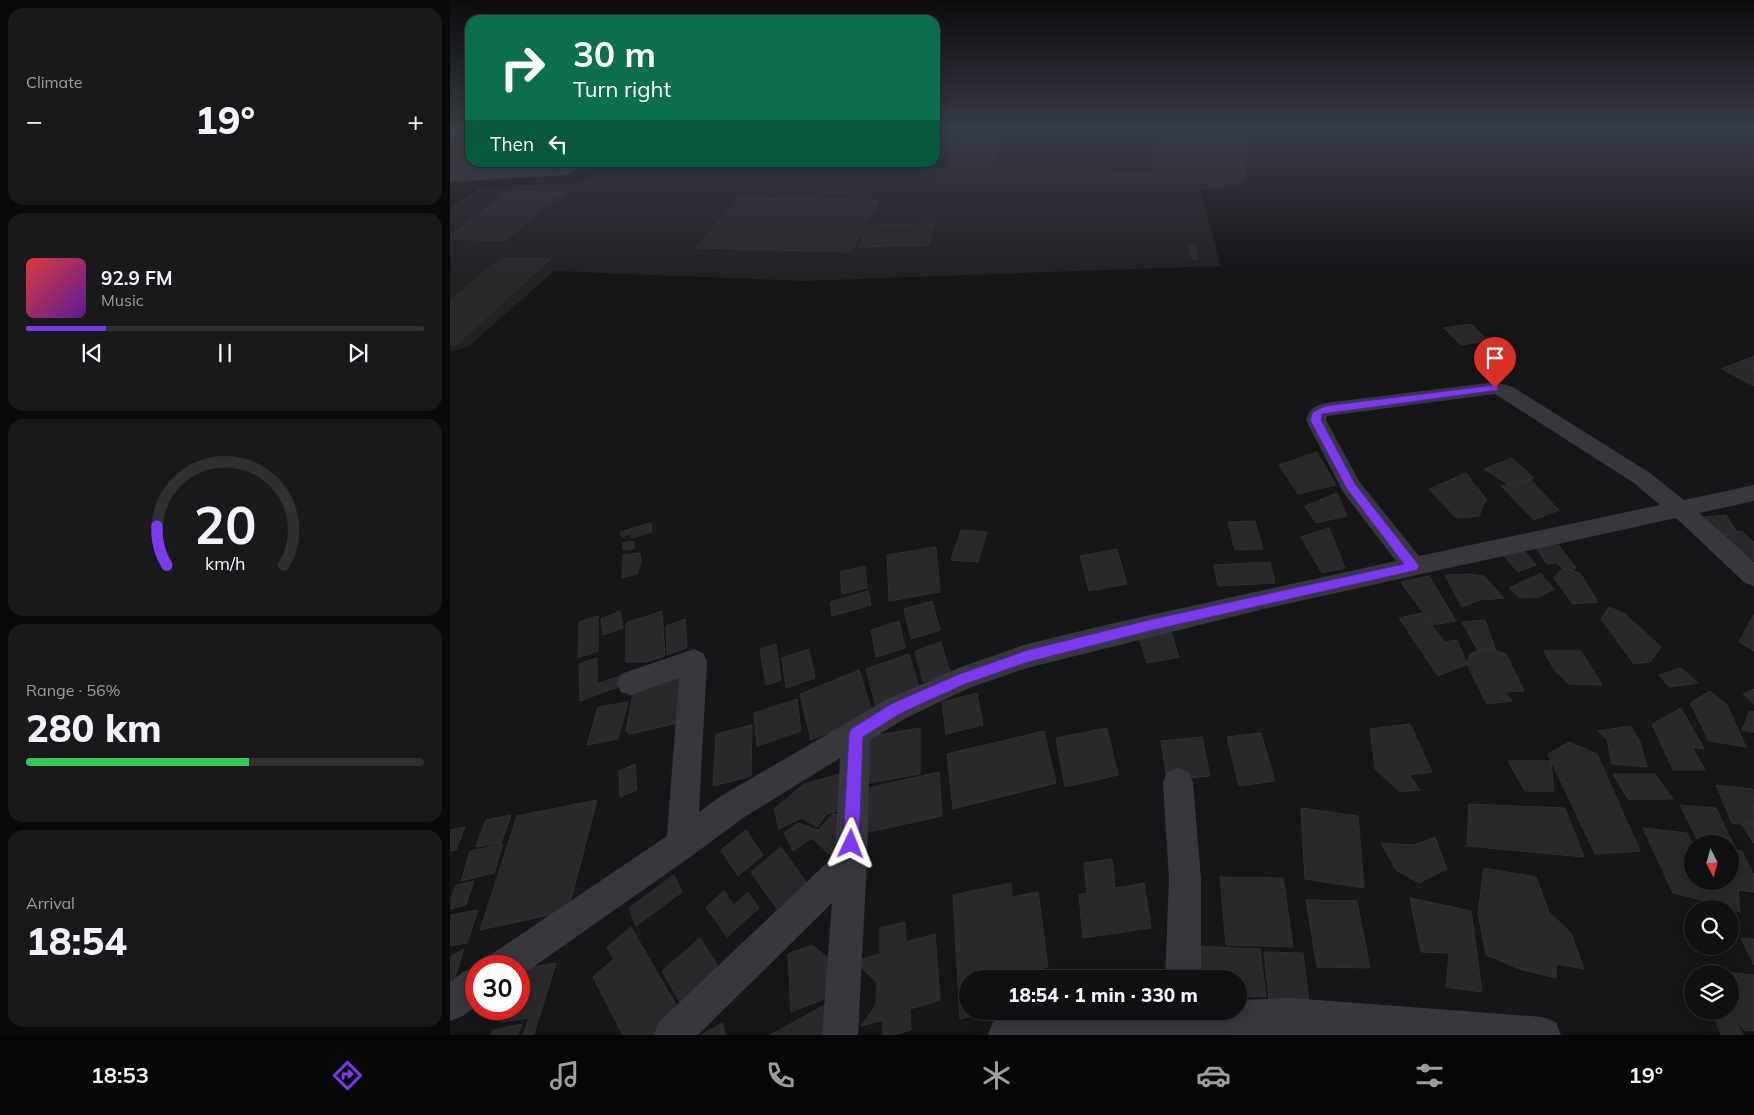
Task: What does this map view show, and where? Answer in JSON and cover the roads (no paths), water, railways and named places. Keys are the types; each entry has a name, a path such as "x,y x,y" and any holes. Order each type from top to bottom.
{"street":[{"path":"1413,566 1351,486 1316,420 1318,412 1325,409 1495,388 1506,391 1634,473 1680,508 1754,576"},
{"path":"520,955 682,844 732,807 896,709 961,679 1028,656 1162,622 1754,493"},
{"path":"631,683 694,661 682,844"},
{"path":"840,1035 856,734"},
{"path":"1178,783 1186,879 1183,970"},
{"path":"672,1035 850,862"},
{"path":"450,1003 465,993"},
{"path":"1247,1016 1291,1016 1543,1035"},
{"path":"1006,1035 1037,1029 1136,1020"}]}
